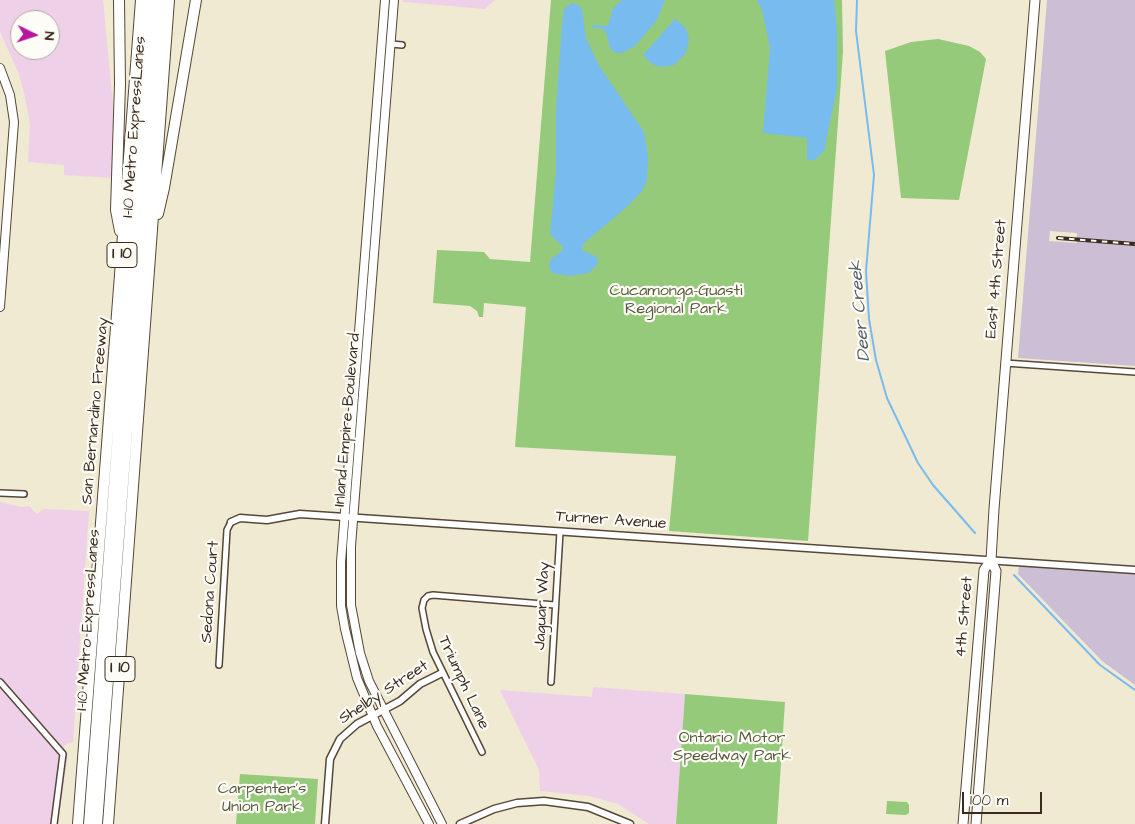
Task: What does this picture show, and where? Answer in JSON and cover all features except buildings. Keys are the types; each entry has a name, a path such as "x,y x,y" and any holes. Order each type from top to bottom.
{"highway":[{"path":"119,0 120,84 116,210 123,247"},
{"name":"San Bernardino Freeway","path":"78,824 141,0"},
{"name":"I-10 Metro ExpressLanes","path":"89,824 150,0"},
{"name":"I-10 Metro ExpressLanes","path":"97,824 160,0"},
{"name":"I 10","path":"108,824 169,0"},
{"path":"152,237 164,188 196,0"},
{"path":"72,824 81,790"}],"main road":[{"name":"Inland Empire Boulevard","path":"385,0 340,575 344,629 356,673 373,716 429,824"},
{"name":"Inland Empire Boulevard","path":"394,0 350,564 351,605 360,653 369,682 442,824"},
{"name":"East 4th Street","path":"991,560 1035,0"},
{"path":"0,68 10,95 14,122 0,307"},
{"name":"4th Street","path":"963,824 984,570 991,560"},
{"name":"4th Street","path":"976,824 996,571 991,560"}],"street":[{"path":"390,44 402,45"},
{"path":"1006,363 1135,372"},
{"path":"0,493 24,494"},
{"name":"Turner Avenue","path":"231,522 240,518 267,520 291,514 354,517 1135,570"},
{"name":"Sedona Court","path":"218,665 228,530 231,522"},
{"name":"Jaguar Way","path":"551,682 560,532"},
{"name":"Triumph Lane","path":"482,752 442,673 426,629 423,604 428,596 555,605"},
{"name":"Shelby Street","path":"325,824 330,759 347,731 400,701 420,684 442,673"},
{"path":"0,682 63,754 54,824"},
{"path":"460,824 494,809 517,803 544,801 588,807 630,824"}],"shaded area":[{"path":"0,0 103,0 114,115 112,178 64,175 64,165 28,162 30,124 19,74 13,60 60,60 60,10 10,10 10,54 0,32"},
{"path":"403,0 495,0 485,9 403,2"},
{"path":"1047,0 1135,0 1135,366 1018,358","holes":["1050,231 1077,233 1077,243 1049,241"]},
{"path":"0,502 21,507 29,506 37,514 44,509 89,511 73,742 63,747 68,754 58,824 0,824"},
{"path":"1019,566 1135,574 1135,685 1102,661 1018,574"},
{"path":"593,687 685,694 676,824 649,824 618,804 589,796 540,791 539,770 500,690 592,697"}],"green space":[{"name":"Cucamonga-Guasti Regional Park","path":"551,0 842,0 843,52 808,541 669,531 676,456 515,447 526,307 484,303 483,317 479,317 477,311 470,306 433,303 437,250 484,252 490,259 530,262"},
{"path":"938,39 969,46 980,52 986,59 959,200 901,198 885,51 911,42"},
{"name":"Ontario Motor Speedway Park","path":"685,694 785,702 777,824 676,824"},
{"name":"Carpenter's Union Park","path":"240,774 318,779 315,824 236,824"},
{"path":"887,801 907,802 909,813 906,815 886,814"}],"water":[{"path":"622,0 665,0 657,20 635,46 622,53 616,53 610,49 606,32 601,28 593,28 592,25 608,26 613,8"},
{"path":"757,0 834,0 837,28 837,88 824,151 815,160 807,160 807,138 763,133 770,48 762,10"},
{"path":"572,3 582,9 586,38 598,64 644,132 648,156 647,181 642,191 628,206 583,244 582,250 597,257 598,264 589,273 568,276 552,273 549,266 551,259 563,250 563,247 550,234 556,171 556,109 562,24 564,9"},
{"path":"675,19 685,27 689,38 686,53 674,65 661,67 652,64 643,55"}],"waterway":[{"name":"Deer Creek","path":"857,0 856,31 874,175 866,271 869,319 876,360 887,398 918,463 933,485 975,533"},
{"name":"Deer Creek","path":"1014,575 1100,665 1135,690"}],"railway":[{"path":"1058,238 1135,244"}]}
